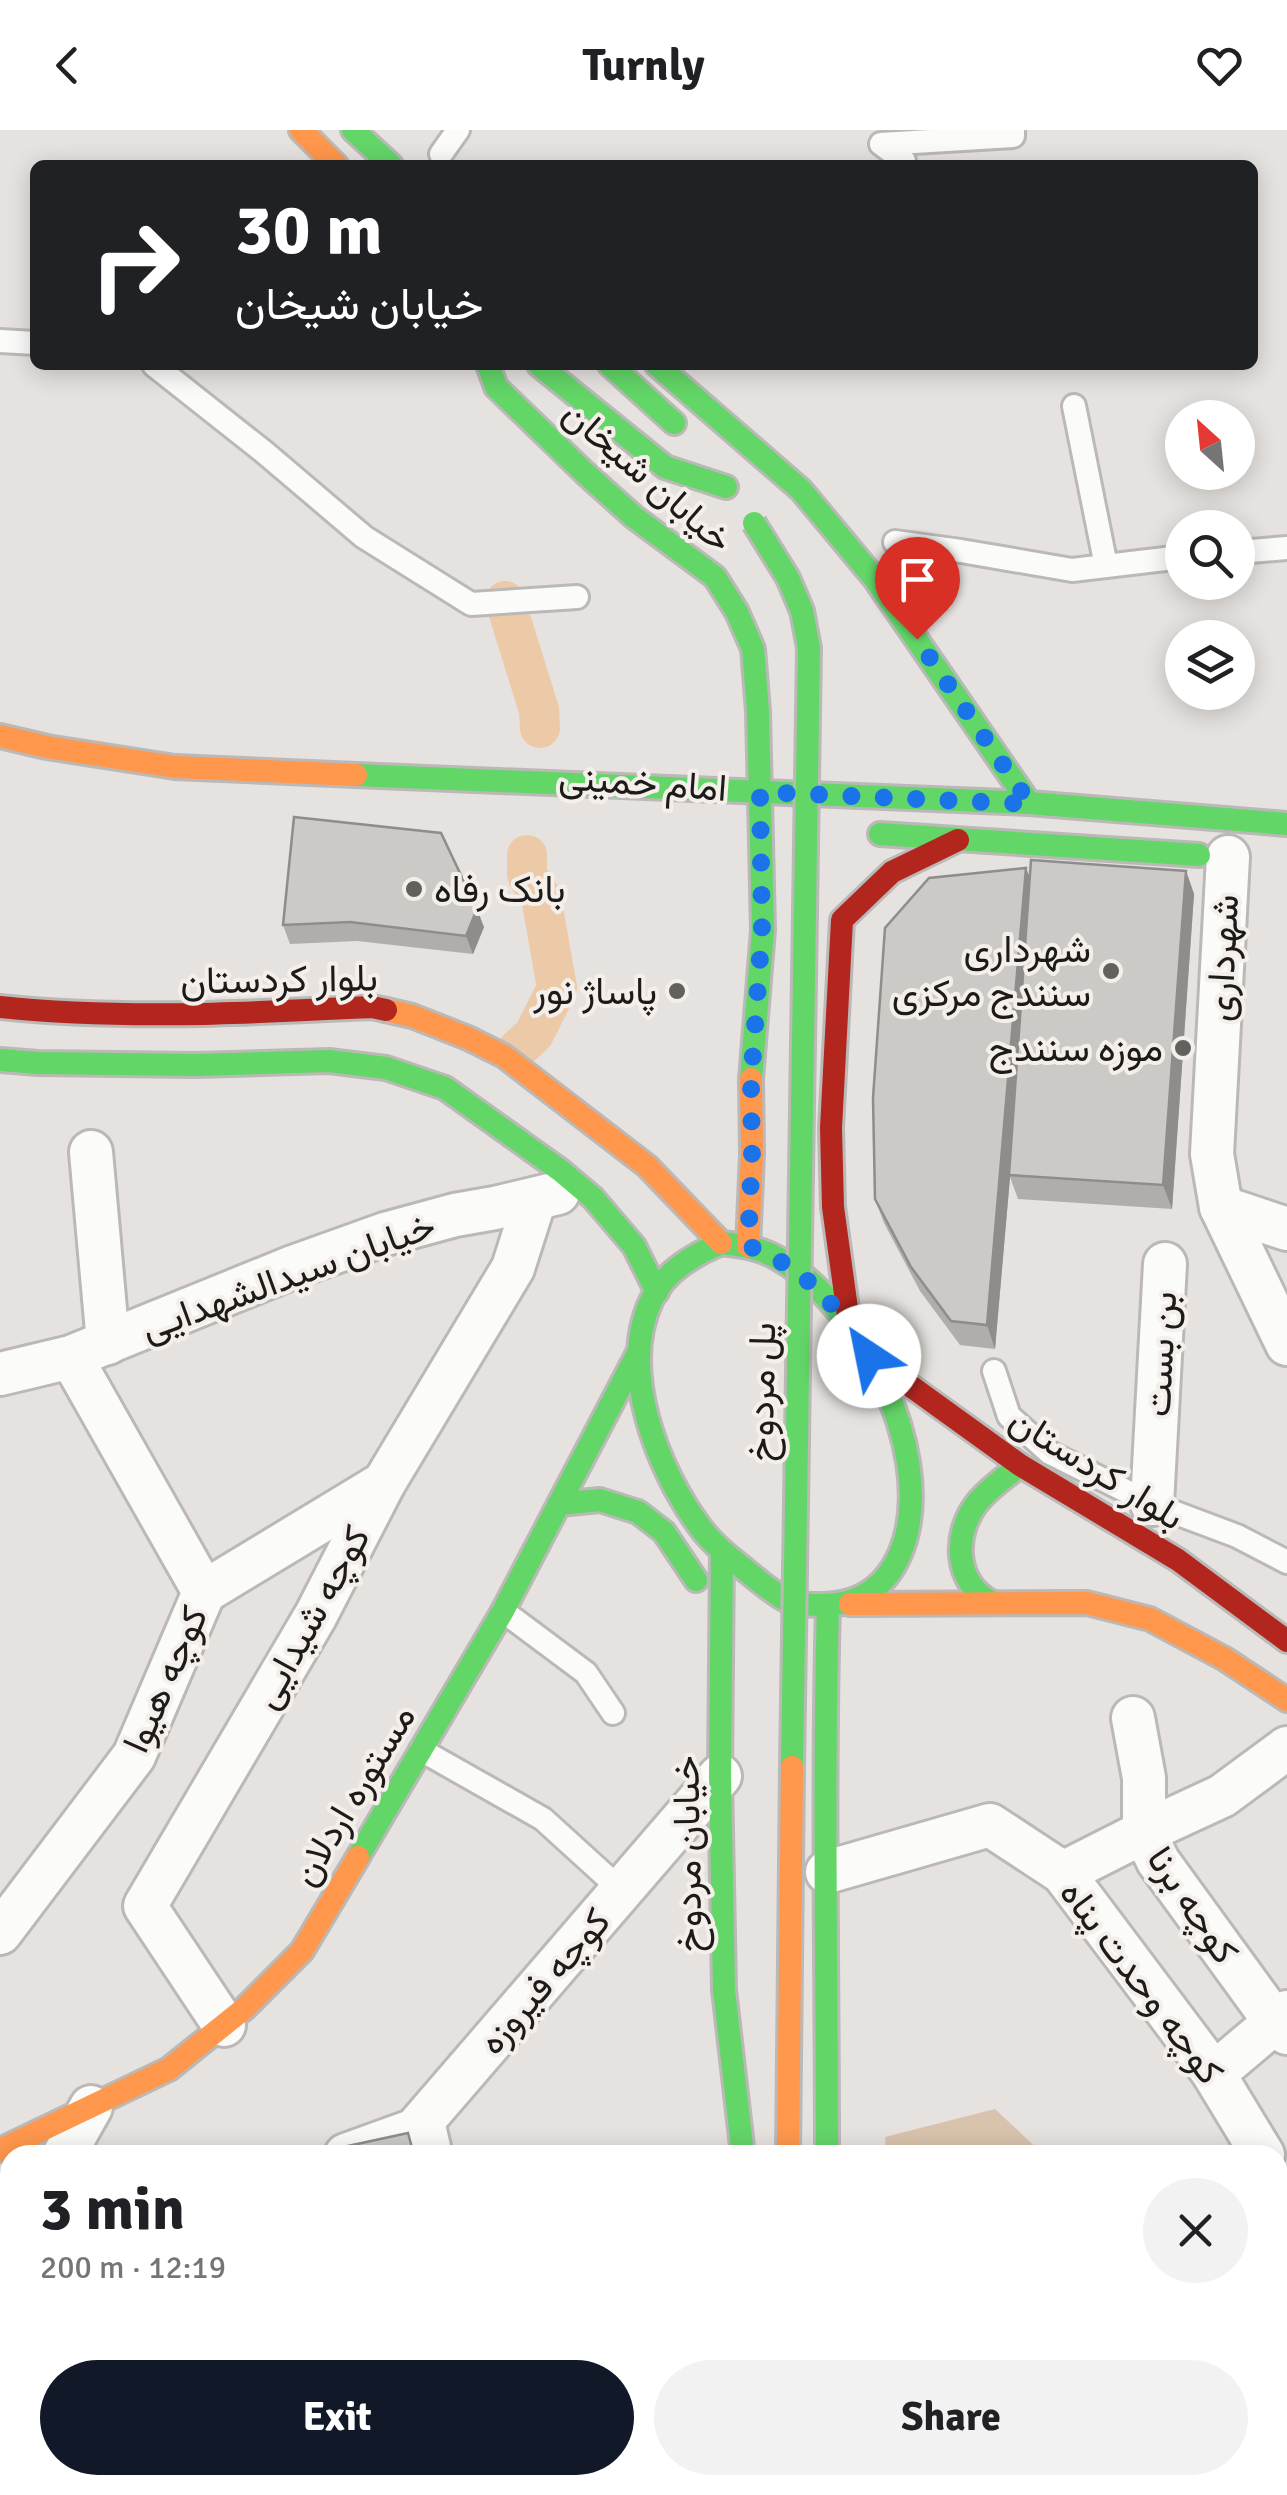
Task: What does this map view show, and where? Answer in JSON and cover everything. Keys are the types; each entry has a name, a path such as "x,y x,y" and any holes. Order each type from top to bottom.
{"main road":[{"path":"301,130 331,160"},
{"path":"353,130 386,160"},
{"name":"خیابان شیخان","path":"490,370 496,387 584,473 634,517 715,577 738,612 753,649 760,792 751,825 762,930 751,1082 748,1246"},
{"path":"545,370 666,468 740,504"},
{"name":"پل مردوخ","path":"615,370 697,447 740,504 788,578 802,611 809,648 788,2145"},
{"path":"663,370 801,490 876,579 1030,804"},
{"name":"امام خمینی","path":"0,736 175,767 1030,804 1287,824"},
{"name":"امام خمینی","path":"296,774 458,801"},
{"name":"امام خمینی","path":"751,825 820,830"},
{"path":"860,832 1238,857"},
{"path":"849,1323 833,1206 831,1128 842,920 892,872 960,839"},
{"name":"بلوار کردستان","path":"0,1006 183,1016 372,1007 412,1016 504,1056 647,1166 720,1243"},
{"path":"0,1060 196,1064 328,1061 386,1068 445,1088 506,1131 604,1210 634,1246 657,1292"},
{"path":"839,1605 870,1594 887,1578 900,1555 908,1528 910,1496 901,1425 849,1323 801,1275 774,1256 748,1246 720,1243 682,1262 652,1300 638,1353 646,1415 678,1493 700,1526 722,1551 775,1594 800,1604 839,1605 991,1602 1087,1603 1150,1620 1226,1659 1287,1700"},
{"name":"مستوره اردلان","path":"10,2145 169,2069 245,2008 302,1951 503,1611 638,1353"},
{"name":"بلوار کردستان","path":"869,1356 1020,1465 1178,1560 1287,1641"},
{"path":"991,1602 975,1592 965,1572 961,1549 964,1526 975,1505 1020,1465"},
{"path":"559,1504 600,1500 638,1512 664,1532 722,1626"},
{"name":"خیابان مردوخ","path":"722,1551 720,1776 724,1990 743,2145"},
{"path":"827,2145 824,1750 839,1605"}],"street":[{"name":"شهرداری","path":"1238,857 1212,1154 1221,1207 1287,1344"},
{"path":"90,1350 91,1152"},
{"name":"خیابان سیدالشهدایی","path":"0,1374 90,1350 385,1234 578,1187"},
{"name":"کوچه شیدایی","path":"224,2025 145,1906 316,1614 384,1483 513,1268 534,1200"},
{"path":"1221,1207 1287,1229"},
{"name":"بن بست","path":"1152,1504 1164,1264"},
{"name":"کوچه هیوا","path":"0,1933 134,1756 204,1592 90,1350"},
{"path":"204,1592 384,1483"},
{"name":"کوچه برنا","path":"1133,1718 1144,1778 1144,1832 1158,1861 1283,2022"},
{"path":"1062,1873 1222,1796 1287,1748"},
{"name":"کوچه فیروزه","path":"374,2145 415,2130 720,1776"},
{"name":"کوچه وحدت پناه","path":"827,1872 990,1825 1062,1873 1212,2072 1257,2145"},
{"path":"1212,2072 1283,2022"},
{"path":"70,2145 92,2106"}],"lane":[{"path":"441,154 458,130"},
{"path":"901,160 881,144 1013,136 1013,130"},
{"path":"0,341 30,344"},
{"path":"160,370 364,537 471,604 577,597"},
{"path":"1074,406 1106,566"},
{"path":"895,542 1072,570 1165,559"},
{"path":"1255,551 1287,548"},
{"path":"994,1371 1009,1416 1050,1454 1152,1504 1238,1536 1287,1562"},
{"path":"503,1611 586,1673 613,1713"},
{"path":"421,1750 543,1819 621,1890"},
{"path":"431,2112 439,2145"}],"shaded area":[{"path":"995,2109 1033,2145 885,2145 885,2137"}],"building":[{"path":"294,817 441,833 477,909 466,936 350,922 283,925"},
{"name":"شهرداری سنندج مرکزی","path":"1031,860 1186,871 1163,1185 1009,1175"},
{"path":"1026,868 987,1325 951,1321 911,1267 875,1199 873,1098 885,928 929,878"},
{"path":"408,2133 411,2145 352,2145"}],"waterway":[{"path":"505,601 539,710 540,728"},
{"path":"518,1049 534,1034 557,988 541,897 527,875 527,855"}],"traffic: fast":[{"path":"353,130 386,160"},
{"path":"490,370 496,387 585,473 634,517 715,577 737,612 753,649 763,930 751,1079"},
{"path":"545,370 665,467 726,487"},
{"path":"616,370 674,423"},
{"path":"663,370 801,490 875,579 1029,803"},
{"path":"754,523 788,578 802,611 809,648 792,1767"},
{"path":"356,775 1029,803 1287,824"},
{"path":"880,834 1199,855"},
{"path":"0,1060 195,1065 329,1061 386,1068 445,1088 593,1198 634,1246 657,1292"},
{"path":"721,1243 765,1252 809,1281 862,1344 899,1423 911,1503 905,1540 885,1578 853,1600 800,1604 786,1600 763,1584 723,1552 700,1527 657,1448 641,1387 639,1356 643,1327 652,1299 664,1280 721,1243"},
{"path":"358,1857 503,1611 638,1353"},
{"path":"991,1602 970,1582 964,1570 961,1543 969,1515 992,1488 1020,1465"},
{"path":"559,1504 600,1500 638,1512 664,1532 696,1580"},
{"path":"722,1551 720,1776 724,1990 742,2145"},
{"path":"827,2145 828,1605"}],"traffic: slow":[{"path":"301,130 331,160"},
{"path":"0,736 175,767 356,775"},
{"path":"386,1010 412,1016 504,1056 647,1166 721,1243"},
{"path":"748,1246 751,1079"},
{"path":"850,1604 1087,1603 1150,1619 1225,1659 1287,1700"},
{"path":"788,2145 792,1767"},
{"path":"10,2145 169,2069 245,2008 302,1951 358,1857"}],"traffic: jam":[{"path":"849,1323 833,1207 831,1128 842,920 892,872 958,840"},
{"path":"0,1007 140,1014 372,1007 386,1010"},
{"path":"869,1356 1020,1465 1178,1560 1287,1641"}],"place":[{"name":"بانک رفاه","path":"414,889"},
{"name":"شهرداری سنندج مرکزی","path":"1111,971"},
{"name":"پاساژ نور","path":"677,991"},
{"name":"موزه سنندج","path":"1183,1048"}],"route":[{"path":"869,1356 849,1323 801,1275 774,1256 748,1246 751,1082 762,930 760,792 1030,804 917,639"}]}
